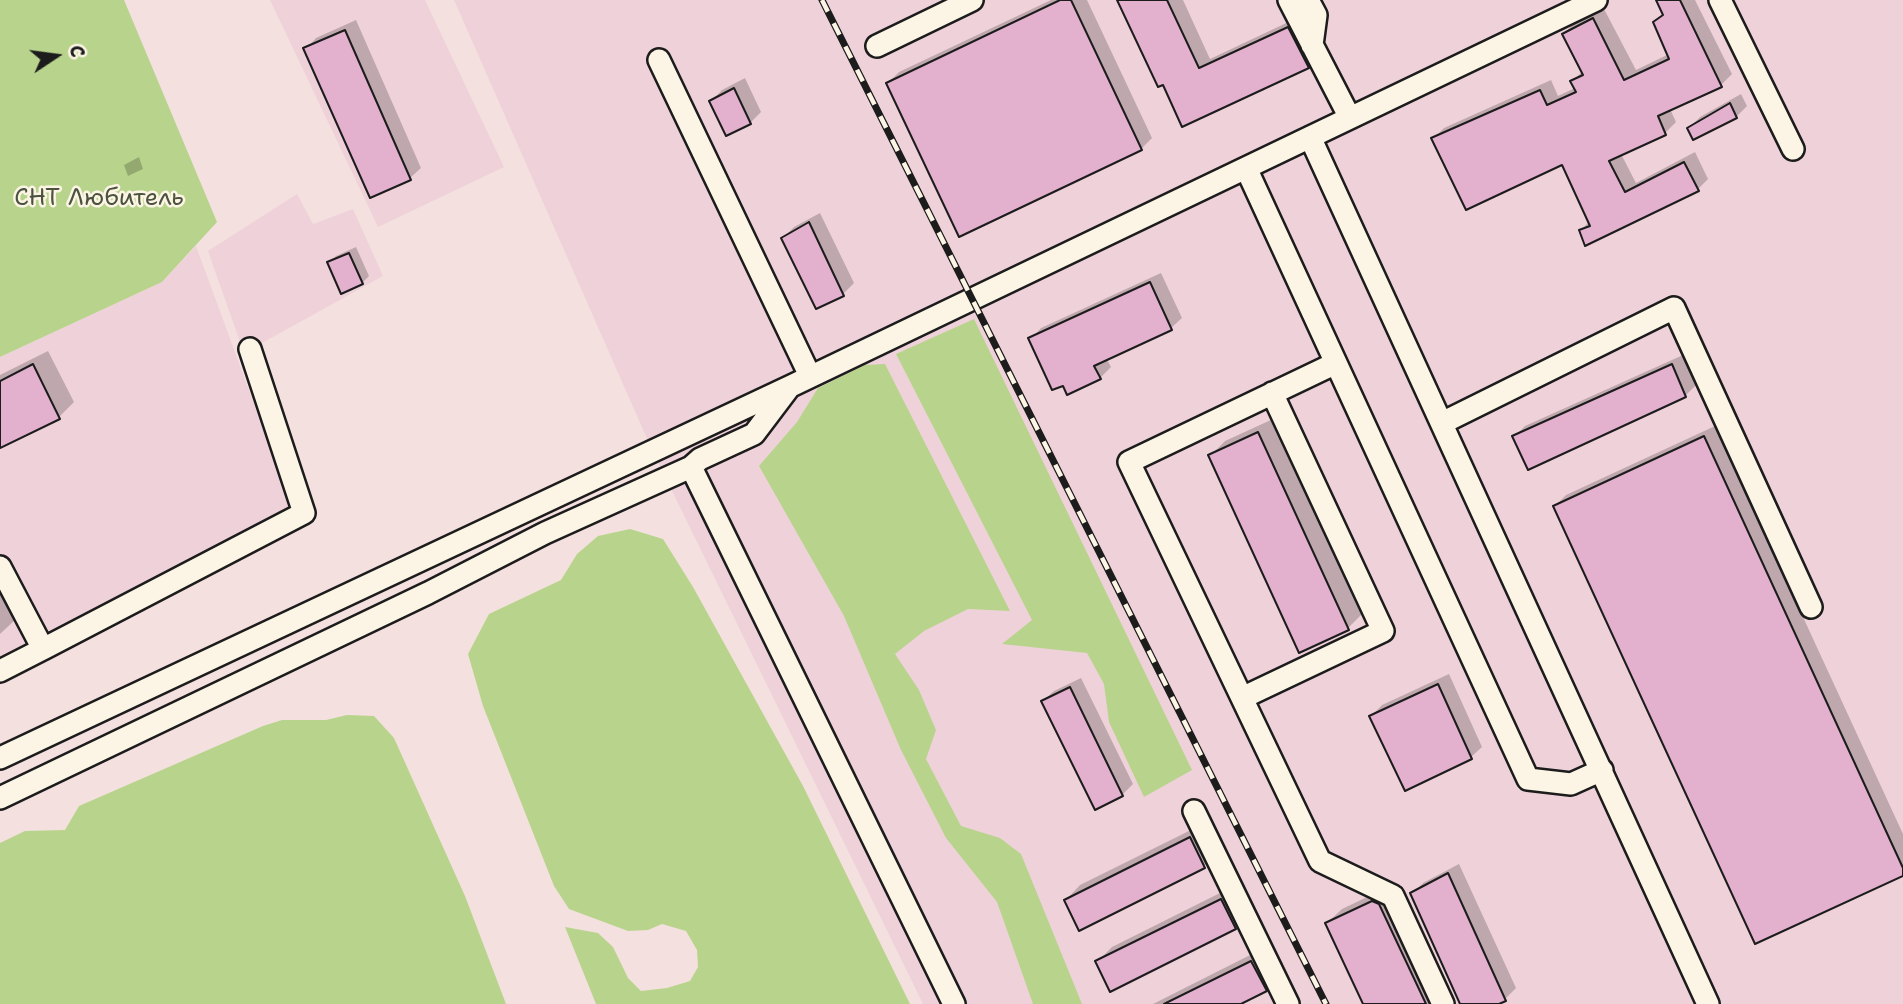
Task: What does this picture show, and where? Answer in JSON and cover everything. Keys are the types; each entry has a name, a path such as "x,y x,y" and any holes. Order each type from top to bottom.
{"lane":[{"path":"877,46 972,0"},
{"path":"1289,0 1350,118"},
{"path":"1308,0 1316,15 1312,45"},
{"path":"0,758 789,387 1596,0"},
{"path":"1720,0 1793,149"},
{"path":"659,60 810,376"},
{"path":"1310,137 1708,1004"},
{"path":"1246,168 1528,779 1571,784 1602,770"},
{"path":"1442,423 1674,308 1811,607"},
{"path":"0,671 304,513 250,349"},
{"path":"1336,363 1129,462 1320,861 1393,896 1443,1004"},
{"path":"0,798 428,593 545,533 691,467 700,459 754,434 789,387"},
{"path":"1242,698 1383,631 1272,393"},
{"path":"691,467 954,1004"},
{"path":"0,567 43,649"},
{"path":"1194,811 1288,1004"}],"shaded area":[{"path":"270,0 425,0 504,167 378,227"},
{"path":"454,0 1903,0 1903,1004 923,1004 652,450"},
{"path":"297,194 313,224 353,209 383,276 244,353 208,251"},
{"path":"196,246 300,529 0,685 0,357 162,282"}],"green space":[{"name":"СНТ Любитель","path":"0,0 124,0 217,222 162,282 0,357"},
{"path":"974,319 1192,770 1144,797 1109,722 1104,684 1087,653 1002,644 1032,620 896,354"},
{"path":"885,364 1010,611 968,609 924,631 895,654 919,690 936,730 926,759 961,826 1000,838 1021,854 1082,1004 1033,1004 997,902 946,838 901,750 844,616 759,466 797,422 818,388 865,365"},
{"path":"630,529 663,539 693,587 803,786 910,1004 596,1004 565,927 598,933 613,947 628,978 641,991 667,988 690,981 698,967 697,950 686,931 662,924 648,930 628,931 569,909 554,886 483,706 468,654 489,614 561,580 577,554 598,536"},
{"path":"347,715 374,716 394,738 465,896 506,1004 0,1004 0,843 25,831 65,830 79,806 263,726 282,720 326,720"}],"building":[{"path":"1060,0 1071,0 1142,150 959,237 886,83"},
{"path":"1117,0 1167,0 1199,68 1288,27 1309,68 1182,127 1163,85 1158,87"},
{"path":"1656,0 1680,0 1722,87 1658,116 1666,135 1609,161 1625,192 1684,162 1699,191 1585,246 1579,230 1590,226 1562,165 1466,210 1431,138 1540,90 1547,105 1576,92 1570,81 1583,75 1562,34 1593,18 1624,80 1669,59 1653,22 1663,15"},
{"path":"345,30 411,180 370,198 303,48"},
{"path":"734,88 751,124 726,136 709,101"},
{"path":"1730,103 1737,118 1693,140 1687,128"},
{"path":"809,222 844,296 816,309 781,238"},
{"path":"349,253 363,284 341,294 327,262"},
{"path":"1150,282 1172,330 1094,366 1101,379 1067,395 1063,386 1052,390 1028,338"},
{"path":"33,364 60,419 0,448 0,381"},
{"path":"1672,364 1686,397 1528,470 1512,436"},
{"path":"1258,432 1349,630 1299,653 1208,455"},
{"path":"1704,436 1903,868 1903,876 1755,944 1553,506"},
{"path":"1438,684 1472,759 1405,791 1369,716"},
{"path":"1070,687 1123,796 1095,810 1041,701"},
{"path":"1190,837 1205,868 1079,931 1064,900"},
{"path":"1448,873 1506,1001 1499,1004 1460,1004 1410,893"},
{"path":"1221,899 1236,929 1110,992 1095,961"},
{"path":"1372,901 1379,904 1426,1004 1363,1004 1325,923"},
{"path":"1251,961 1267,991 1241,1004 1164,1004"}],"railway":[{"path":"822,0 1326,1004"}]}
